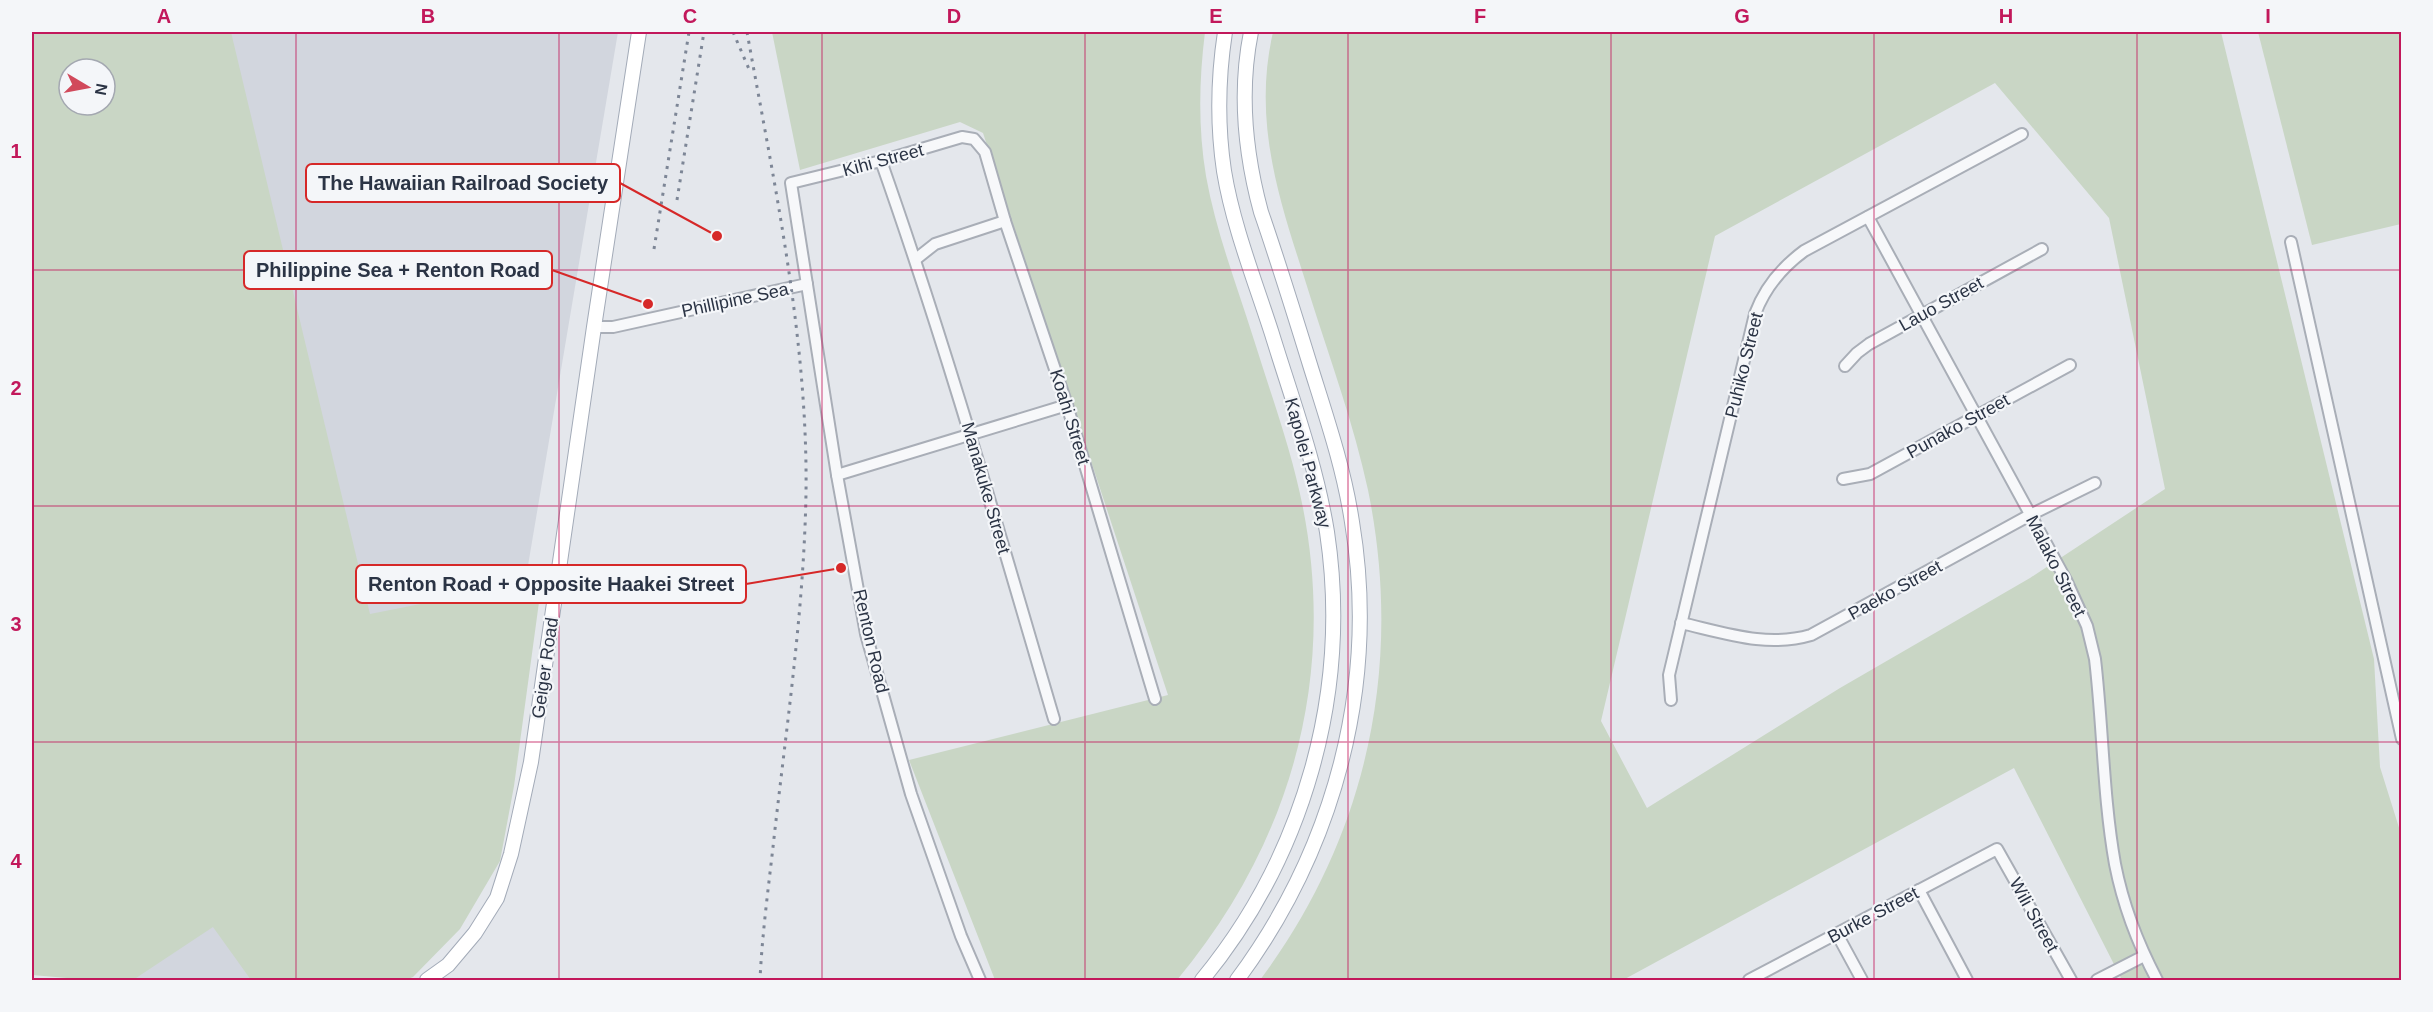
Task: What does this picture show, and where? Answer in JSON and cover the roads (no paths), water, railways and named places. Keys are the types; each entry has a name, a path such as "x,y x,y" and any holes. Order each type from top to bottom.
{"main road":[{"name":"Geiger Road","path":"427,981 448,965 475,933 497,898 511,854 531,762 639,32"},
{"name":"Kapolei Parkway","path":"1202,981 1229,946 1259,898 1295,822 1312,769 1325,714 1333,623 1330,562 1317,483 1235,218 1225,172 1219,102 1225,32"},
{"name":"Kapolei Parkway","path":"1237,981 1268,936 1287,903 1309,859 1326,814 1338,777 1351,721 1360,636 1356,550 1341,466 1251,170 1245,104 1251,32"}],"street":[{"name":"Puhiko Street","path":"1671,700 1669,675 1760,301 1774,279 1793,259 2022,134"},
{"name":"Kihi Street","path":"791,183 881,161 962,137 974,139"},
{"name":"Koahi Street","path":"974,139 985,152 1005,221 1067,405 1155,699"},
{"name":"Manakuke Street","path":"881,161 916,259 971,435 1054,719"},
{"name":"Renton Road","path":"791,183 837,475 866,634 908,783 961,936 980,981"},
{"name":"Malako Street","path":"1868,217 2075,597 2091,642 2100,701 2115,865 2127,910 2144,956 2157,981"},
{"path":"916,259 935,243 1005,221"},
{"path":"2291,242 2402,739"},
{"name":"Lauo Street","path":"1845,366 1863,348 2042,249"},
{"name":"Phillipine Sea","path":"594,327 613,327 807,284"},
{"name":"Punako Street","path":"1843,479 1870,474 2070,365"},
{"path":"837,475 1067,405"},
{"name":"Paeko Street","path":"1681,623 1758,640 1789,640 1811,635 2030,515 2096,483"},
{"name":"Burke Street","path":"1756,979 1997,849"},
{"name":"Wili Street","path":"1997,849 2071,981"},
{"path":"1919,890 1967,981"},
{"path":"1837,934 1862,981"},
{"path":"2097,981 2144,956"}],"railway":[{"path":"654,249 689,32"},
{"path":"677,200 704,32"},
{"path":"733,32 749,69"},
{"path":"747,32 778,204 795,319 805,435 806,493 798,626 765,913 760,980"}],"place":[{"name":"The Hawaiian Railroad Society","path":"717,236"},
{"name":"Philippine Sea + Renton Road","path":"648,304"},
{"name":"Renton Road + Opposite Haakei Street","path":"841,568"}]}
